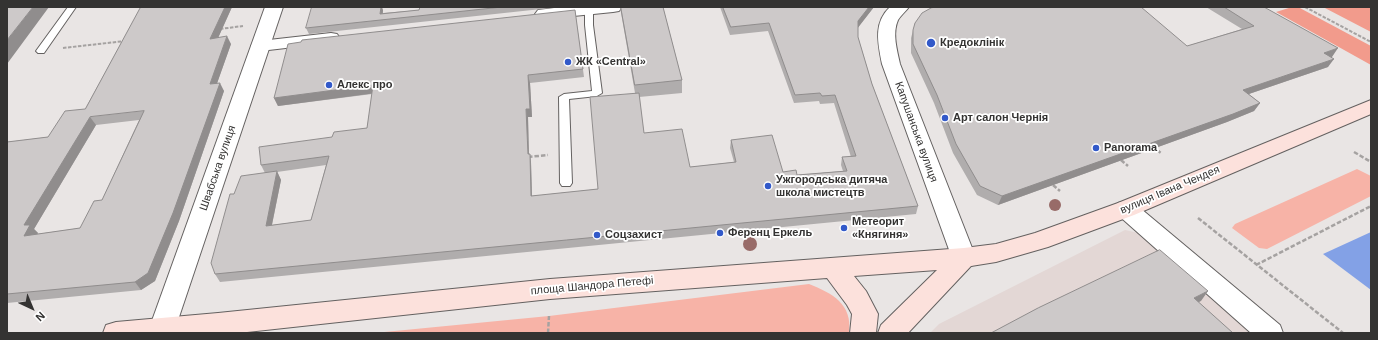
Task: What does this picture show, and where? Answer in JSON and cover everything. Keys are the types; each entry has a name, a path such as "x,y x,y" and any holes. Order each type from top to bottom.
{"main road":[{"name":"вулиця Івана Чендея","path":"964,258 1026,246 1126,209 1371,106"},
{"name":"площа Шандора Петефі","path":"116,333 550,289 964,258"},
{"path":"891,333 964,258"},
{"path":"833,267 857,298 865,314 863,333"}],"street":[{"name":"Швабська вулиця","path":"162,329 274,7"},
{"path":"526,16 613,7"},
{"name":"Капушанська вулиця","path":"900,7 894,11 890,18 885,34 891,64 964,258"},
{"path":"260,46 351,36"},
{"path":"1126,209 1270,333"}],"lane":[{"path":"41,51 72,7"},
{"path":"566,183 564,97 597,93 589,25 590,9"}],"path":[{"path":"1304,7 1371,42"},
{"path":"220,29 243,26"},
{"path":"41,51 127,40"},
{"path":"1155,148 1161,153"},
{"path":"1354,152 1371,162"},
{"path":"524,157 531,157"},
{"path":"1121,160 1128,166"},
{"path":"1052,185 1060,191"},
{"path":"1256,265 1371,206"},
{"path":"1198,218 1343,333"},
{"path":"548,333 549,316"}],"shaded area":[{"path":"1292,7 1298,7 1371,46 1371,65 1276,12"},
{"path":"1323,7 1371,7 1371,32"},
{"path":"1357,169 1371,176 1371,196 1267,249 1259,248 1232,228 1235,224"},
{"path":"1125,230 1143,234 1258,333 930,333 939,324"},
{"path":"809,284 826,291 844,307 848,314 849,333 374,333 549,316"}],"water":[{"path":"1371,232 1371,290 1323,254"}],"building":[{"path":"7,7 33,7 7,40"},
{"path":"141,7 225,7 210,39 227,36 210,84 220,83 173,213 148,273 135,282 7,294 7,142 48,137 65,111 85,109","holes":["144,111 102,200 94,201 80,228 24,236 30,225 24,225 90,117"]},
{"path":"312,7 381,7 380,14 419,10 420,7 502,7 306,28"},
{"path":"621,7 663,7 682,80 635,85"},
{"path":"723,7 869,7 858,21 858,37 872,84 918,206 215,274 211,263 230,194 234,194 241,176 277,171 266,226 311,220 329,156 261,165 259,147 332,137 334,132 367,128 373,85 274,98 288,44 301,42 302,40 575,10 583,69 528,75 530,109 526,109 528,154 530,154 531,196 598,189 590,97 639,93 644,133 682,129 690,167 736,162 731,140 772,135 783,172 796,170 797,175 847,171 842,157 856,156 835,95 822,96 820,93 795,95 769,23 731,27"},
{"path":"936,7 1141,7 1187,46 1254,26 1224,7 1264,7 1338,48 1324,53 1334,59 1243,90 1260,103 1002,196 980,186 956,144 937,95 913,44 913,30 915,23 922,13"},
{"path":"1160,250 1208,291 1194,298 1233,333 991,333 1038,308"}],"place":[{"name":"Кредоклінік","path":"931,43"},
{"name":"ЖК «Central»","path":"568,62"},
{"name":"Алекс про","path":"329,85"},
{"name":"Арт салон Чернія","path":"945,118"},
{"name":"Panorama","path":"1096,148"},
{"name":"Ужгородська дитяча школа мистецтв","path":"768,186"},
{"name":"Метеорит «Княгиня»","path":"844,228"},
{"name":"Ференц Еркель","path":"720,233"},
{"name":"Соцзахист","path":"597,235"}]}
